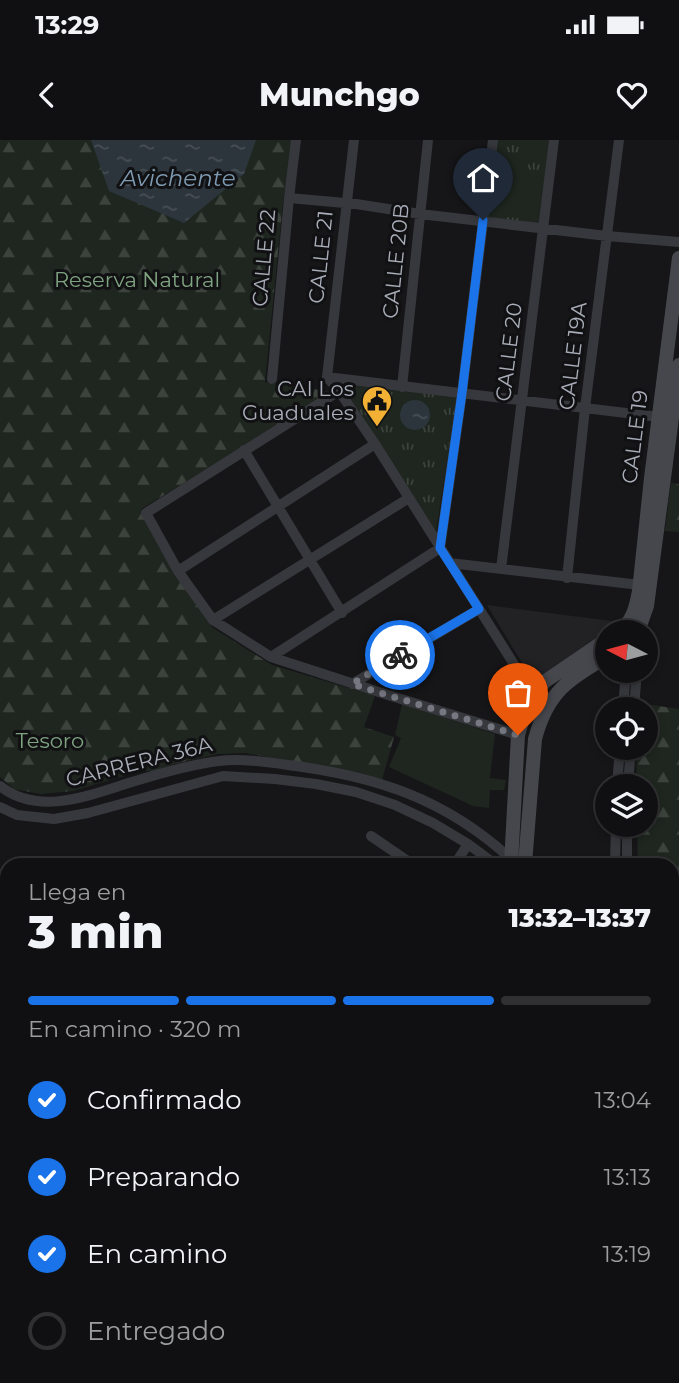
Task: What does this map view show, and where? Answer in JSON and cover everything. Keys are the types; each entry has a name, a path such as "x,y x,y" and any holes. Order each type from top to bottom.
{"main road":[{"name":"CALLE 19","path":"637,620 679,258"},
{"name":"CALLE 19","path":"640,620 647,606 651,581 679,365"},
{"path":"516,858 518,735 524,714 544,682 595,647"},
{"path":"517,858 539,722 547,706 565,684 595,665"}],"street":[{"name":"CALLE 22","path":"272,379 296,140"},
{"name":"CALLE 21","path":"327,377 354,140"},
{"name":"CALLE 20B","path":"402,387 428,140"},
{"path":"271,657 440,548 493,140"},
{"name":"CALLE 20","path":"501,569 554,140"},
{"name":"CALLE 19A","path":"566,578 619,140"},
{"path":"289,198 607,236 679,242"},
{"path":"327,377 659,417"},
{"path":"327,377 375,444 534,696 547,706"},
{"path":"339,391 146,513 178,571 213,620 271,657 518,735"},
{"path":"178,571 375,444"},
{"path":"244,450 342,613"},
{"path":"213,620 410,498"},
{"path":"450,563 640,585"},
{"path":"352,684 479,609"},
{"name":"CARRERA 36A","path":"0,786 19,797 39,802 59,802 79,799 220,760 264,762 325,770 383,783 411,794 480,833 510,858"},
{"name":"CARRERA 36A","path":"0,807 17,815 54,820 228,776 316,784 356,792 395,805 433,822 487,858"},
{"path":"371,836 403,858"},
{"path":"615,858 616,837"},
{"path":"627,837 627,858"},
{"path":"459,858 468,844"}],"shaded area":[{"path":"487,605 603,620 595,620 595,638 533,681"}],"green space":[{"name":"Reserva Natural","path":"0,140 293,140 283,202 265,382 334,392 141,509 177,573 213,628 272,665 375,696 364,727 394,737 382,780 246,753 218,754 153,771 140,771 73,791 41,794 14,789 0,777"},
{"path":"495,140 553,140 544,225 484,218"},
{"path":"494,173 543,179 538,220 490,215"},
{"path":"339,383 457,396 436,532"},
{"path":"671,483 679,484 679,532 665,531"},
{"path":"402,704 495,734 490,778 506,780 504,790 490,790 489,808 473,806 389,767 401,738 395,735"},
{"path":"658,706 679,709 679,858 638,858 637,837 658,837 658,774 636,774 637,760 658,760"}],"water":[{"name":"Avichente","path":"91,140 256,140 244,174 184,223 109,191"},
{"path":"415,400 426,404 430,415 426,426 415,430 404,426 400,415 404,404"}],"way so far":[{"path":"400,655 352,684 518,735"}],"place":[{"name":"CAI Los Guaduales","path":"377,428"}],"route":[{"path":"400,655 479,609 440,548 483,220"}],"park label":[{"name":"Tesoro","path":"50,741"}]}
